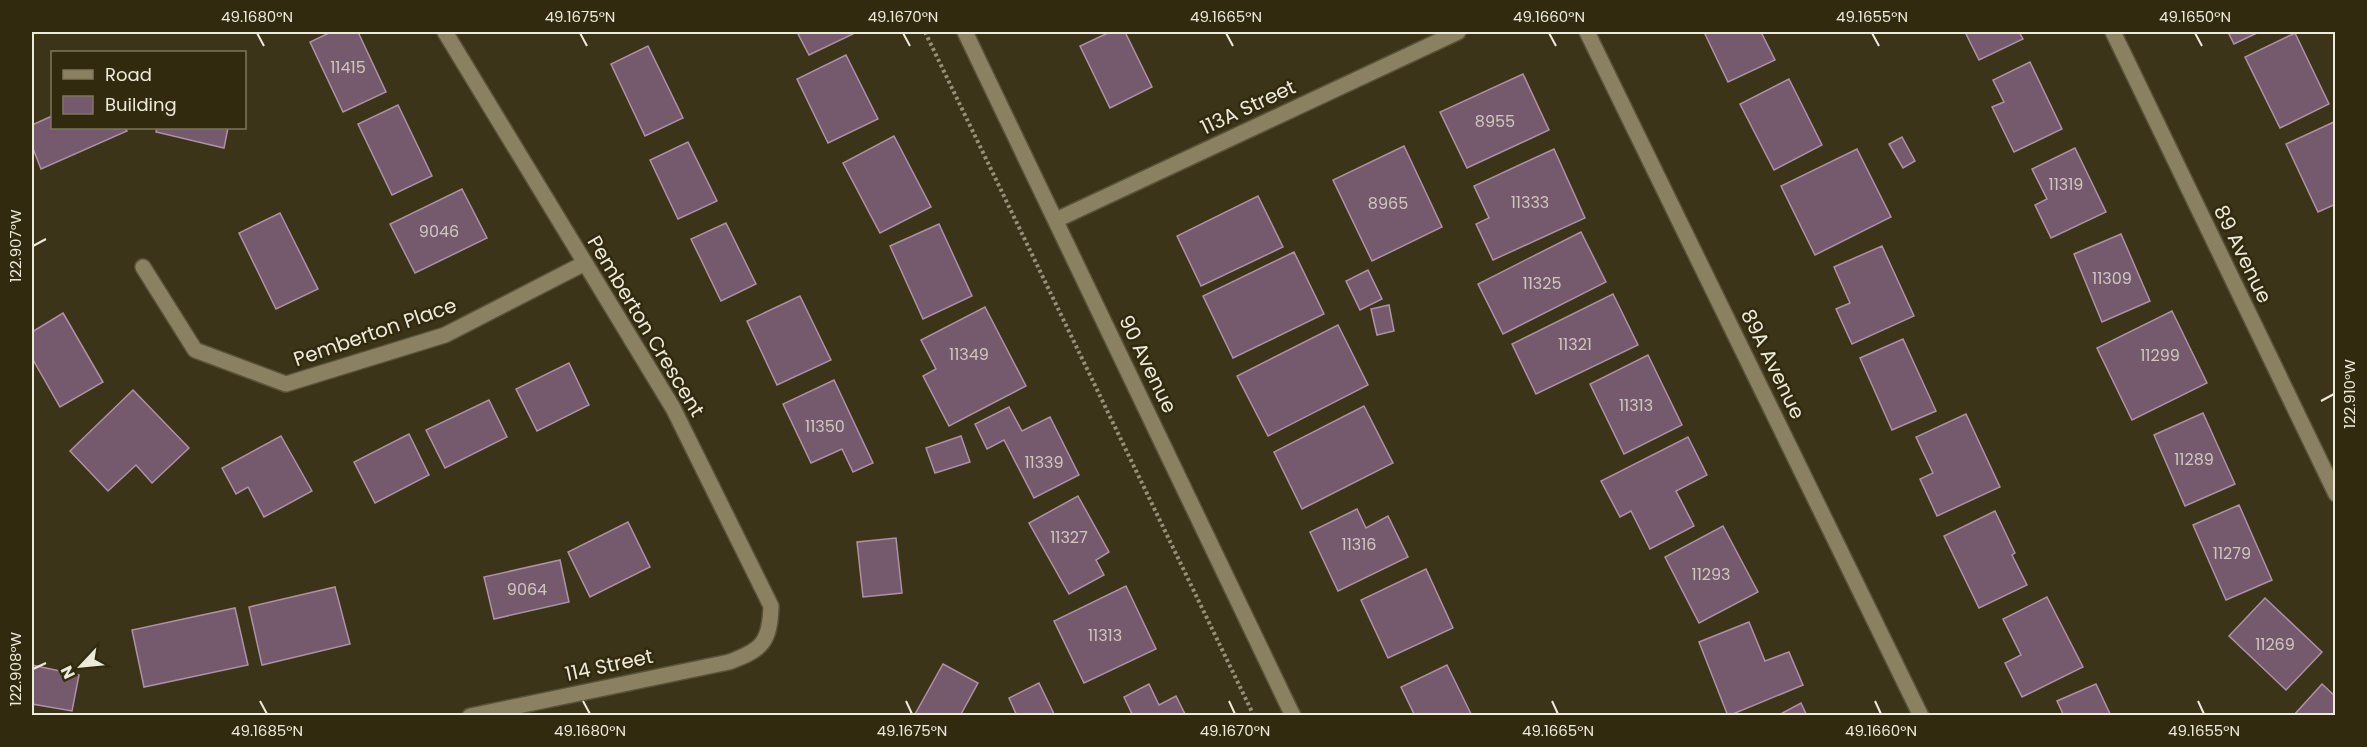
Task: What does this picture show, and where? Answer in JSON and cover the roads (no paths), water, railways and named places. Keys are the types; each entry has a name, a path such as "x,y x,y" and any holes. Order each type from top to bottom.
{"street":[{"name":"Pemberton Crescent","path":"445,32 673,408 771,606 770,624 764,639 754,652"},
{"name":"90 Avenue","path":"965,32 1293,716"},
{"name":"113A Street","path":"1056,220 1458,32"},
{"name":"89A Avenue","path":"1587,32 1921,716"},
{"name":"89 Avenue","path":"2113,32 2336,494"},
{"name":"Pemberton Place","path":"143,267 195,350 286,384 445,335 585,263"},
{"name":"114 Street","path":"471,716 729,662 754,652"}]}
